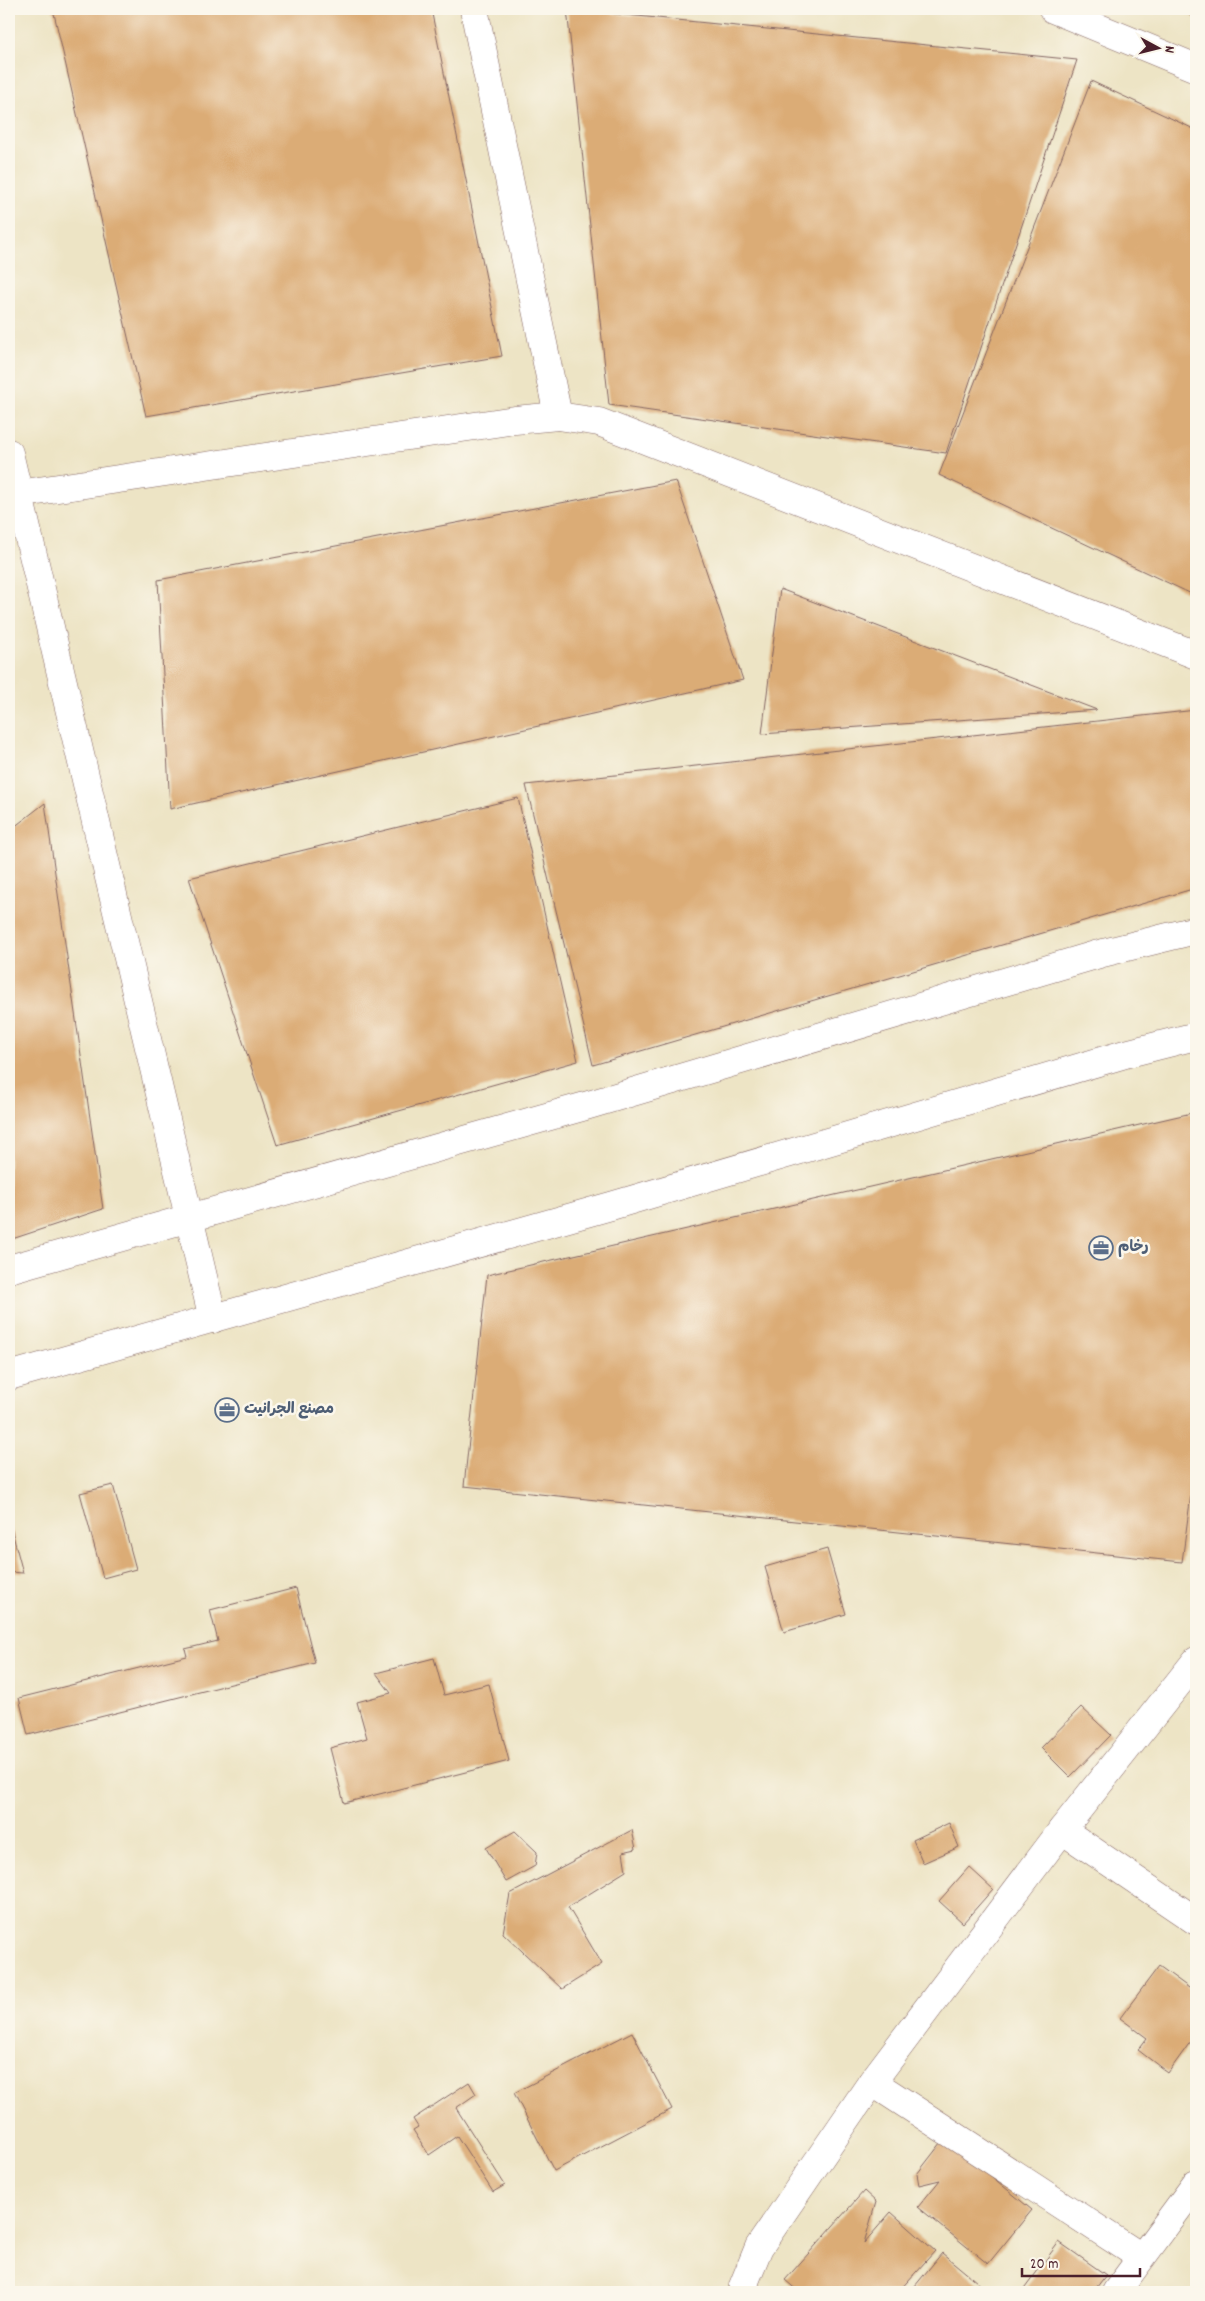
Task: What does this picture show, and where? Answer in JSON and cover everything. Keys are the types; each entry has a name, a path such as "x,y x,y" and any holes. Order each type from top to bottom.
{"street":[{"path":"474,9 558,416"},
{"path":"1053,9 1196,68"},
{"path":"18,494 558,416 599,422 1196,655"},
{"path":"9,454 213,1319"},
{"path":"9,1269 582,1107 1099,954 1196,930"},
{"path":"9,1376 602,1209 1125,1054 1196,1036"},
{"path":"746,2292 743,2286 759,2247 872,2082 1062,1830 1196,1661"},
{"path":"1062,1830 1196,1921"},
{"path":"872,2082 1141,2257"},
{"path":"1116,2292 1196,2184"}],"building":[{"path":"53,9 431,9 502,356 146,416"},
{"path":"567,9 1077,60 946,453 609,405"},
{"path":"1177,9 1196,9 1196,18"},
{"path":"1091,81 1196,130 1196,596 939,475"},
{"path":"676,481 743,680 170,809 158,580"},
{"path":"780,589 1097,710 762,734"},
{"path":"1196,710 1196,888 593,1065 526,785"},
{"path":"518,798 578,1061 277,1145 189,878"},
{"path":"45,803 103,1209 9,1240 9,831"},
{"path":"1196,1112 1196,1457 1182,1562 464,1486 487,1275"},
{"path":"113,1485 136,1569 103,1578 80,1493"},
{"path":"9,1520 23,1573 9,1572"},
{"path":"827,1549 846,1614 784,1632 765,1567"},
{"path":"296,1588 315,1663 28,1735 19,1698 187,1656 185,1649 218,1641 210,1610"},
{"path":"434,1658 444,1695 489,1684 509,1761 344,1803 330,1748 367,1738 357,1702 391,1693 376,1673"},
{"path":"1081,1707 1111,1735 1070,1777 1041,1748"},
{"path":"949,1823 959,1847 923,1863 913,1840"},
{"path":"632,1830 636,1849 623,1852 626,1871 568,1907 602,1964 562,1989 503,1933 510,1894"},
{"path":"515,1831 537,1852 535,1866 506,1882 486,1848"},
{"path":"969,1867 993,1889 963,1923 939,1901"},
{"path":"1159,1966 1196,1993 1196,2034 1168,2073 1138,2050 1147,2038 1120,2018"},
{"path":"632,2032 672,2109 554,2171 514,2093"},
{"path":"469,2082 476,2094 456,2108 505,2185 493,2192 457,2136 429,2155 413,2130 418,2127 413,2119"},
{"path":"945,2138 1032,2210 988,2264 918,2207 940,2180 919,2185 917,2174"},
{"path":"864,2191 876,2202 864,2243 891,2212 935,2251 898,2292 799,2292 785,2280"},
{"path":"1059,2242 1106,2275 1093,2292 1022,2292"},
{"path":"942,2253 989,2292 910,2292"}],"place":[{"name":"رخام","path":"1101,1248"},
{"name":"مصنع الجرانيت","path":"227,1410"}]}
